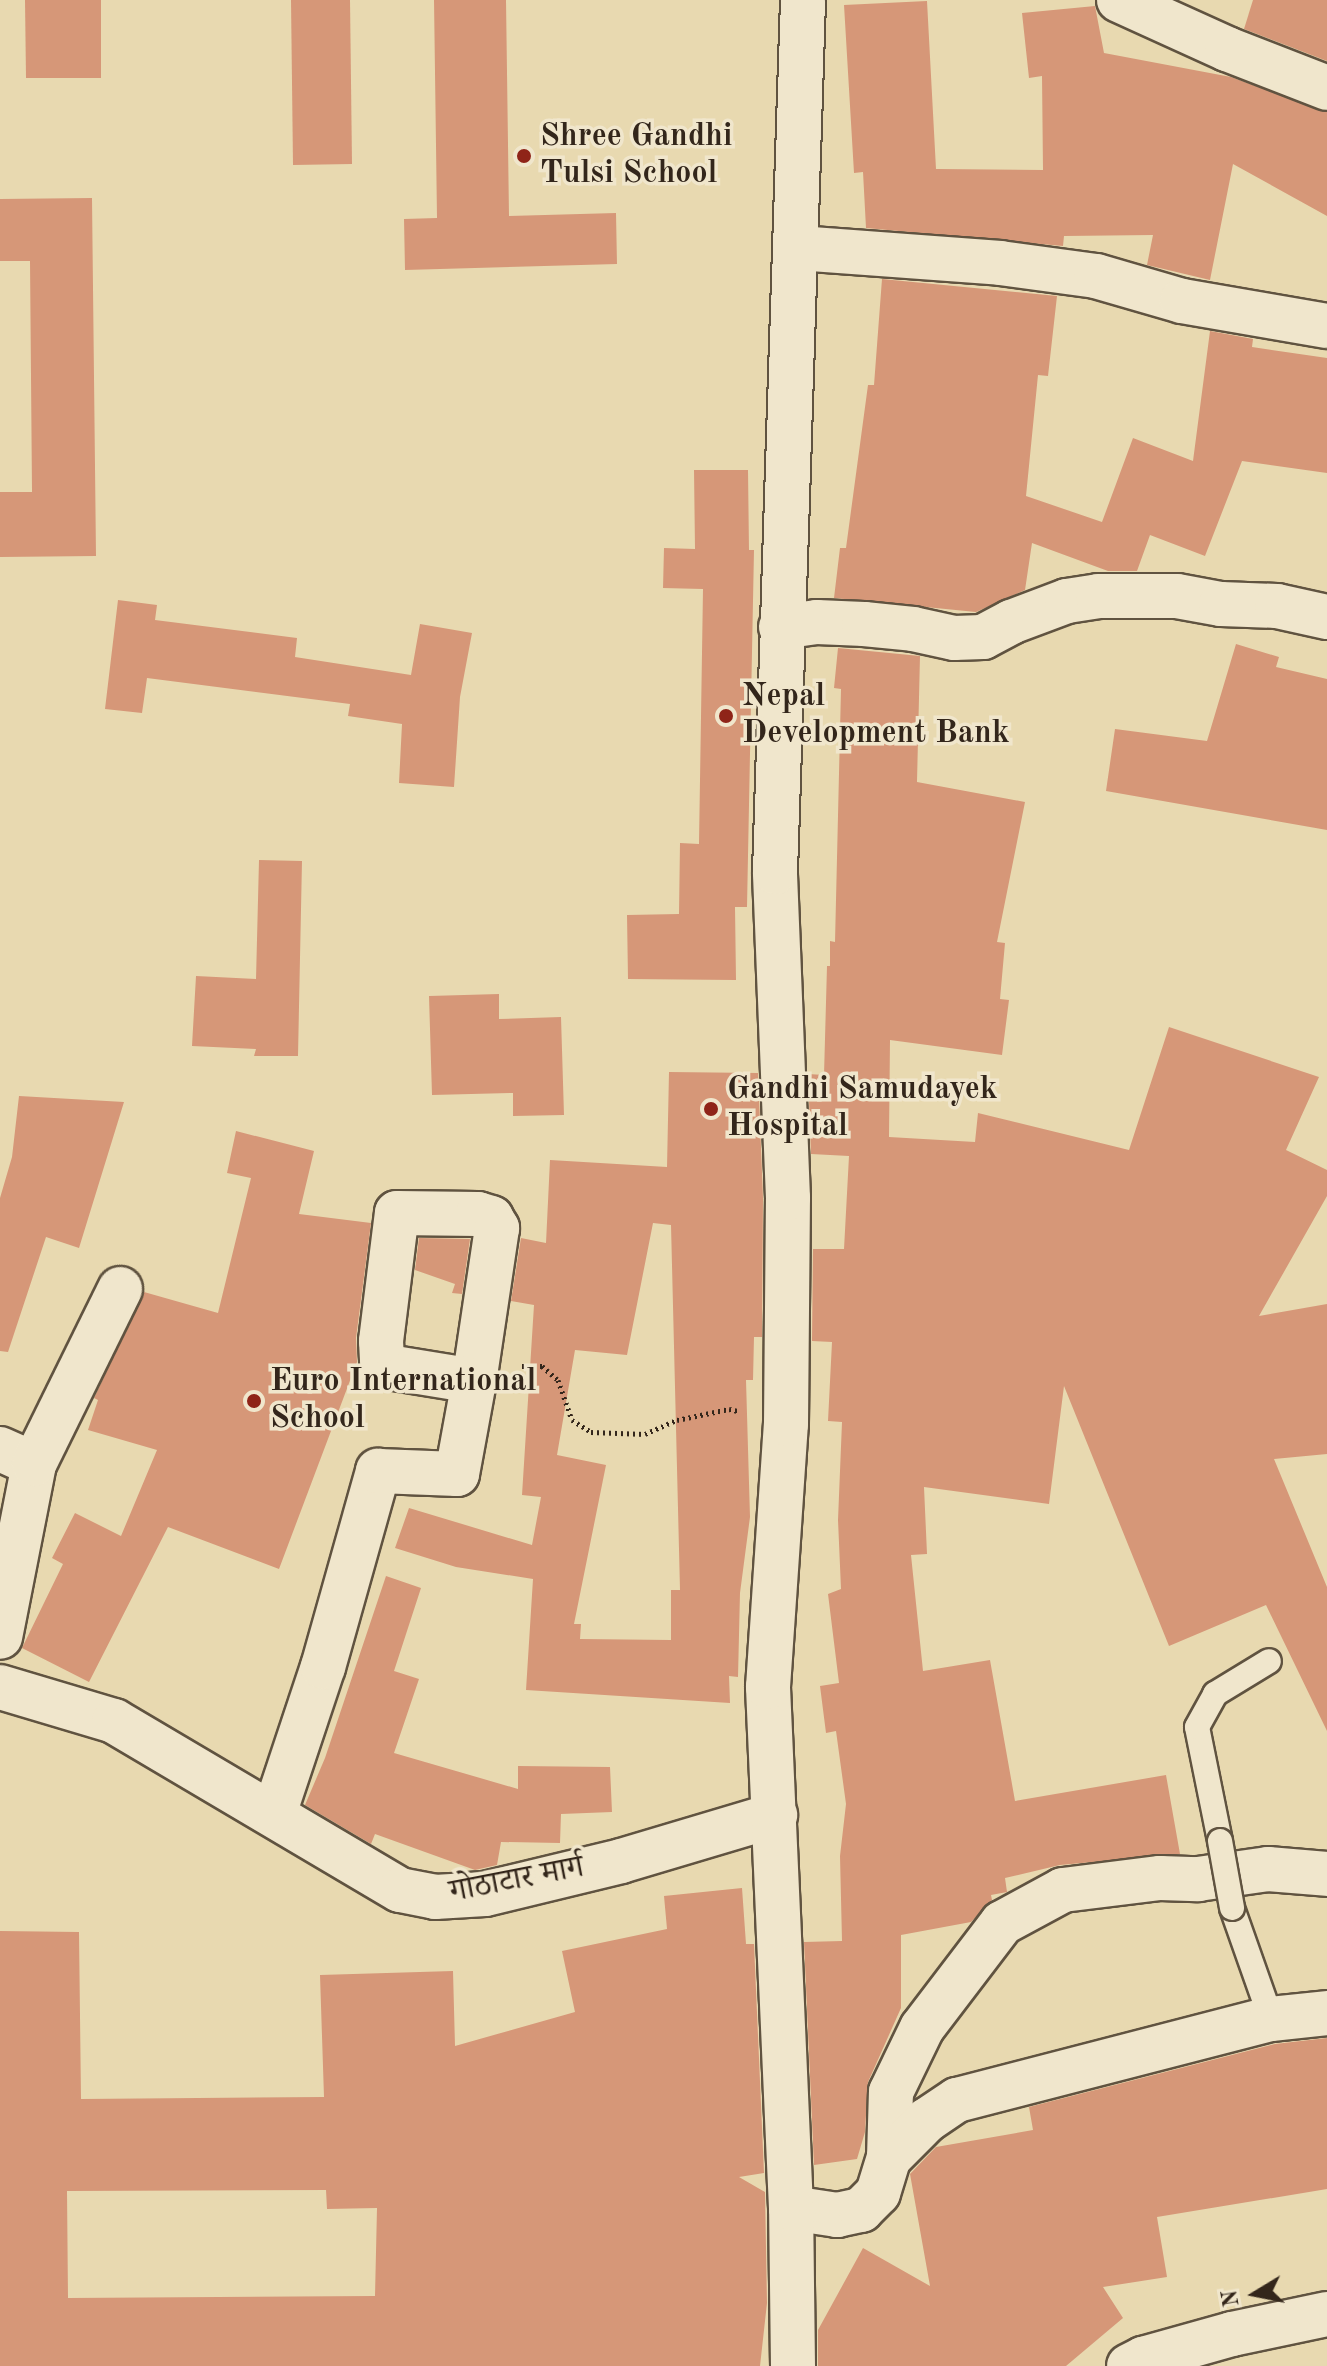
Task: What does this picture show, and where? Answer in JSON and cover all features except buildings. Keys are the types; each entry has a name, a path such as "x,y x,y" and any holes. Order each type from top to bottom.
{"street":[{"path":"793,2366 791,2208 768,1687 786,1424 788,1198 775,872 781,627 798,248 803,0"},
{"path":"1119,0 1227,49 1327,88"},
{"path":"798,248 1000,263 1096,276 1182,301 1327,326"},
{"path":"781,627 817,622 864,624 913,629 954,638 983,637 1053,606 1098,596 1177,596 1221,604 1277,606 1327,617"},
{"path":"0,1637 17,1456 120,1289"},
{"path":"274,1814 323,1667 378,1471 457,1474 474,1381"},
{"name":"गोठाटार मार्ग","path":"0,1687 114,1721 400,1890 435,1897 500,1890 621,1861 775,1815"},
{"path":"791,2208 837,2215 861,2210 878,2193 889,2158 891,2092 922,2028 1002,1923 1063,1890 1160,1878 1198,1879 1268,1869 1327,1874"},
{"path":"889,2158 927,2120 957,2100 1271,2019 1327,2013"},
{"path":"1129,2366 1143,2359 1232,2334 1327,2314"}],"lane":[{"path":"1269,1661 1215,1694 1197,1727 1232,1908 1271,2019"}],"path":[{"path":"474,1381 521,1366 542,1366 558,1380 572,1420 591,1432 645,1434 677,1420 729,1409 786,1424"}],"place":[{"name":"Shree Gandhi Tulsi School","path":"524,156"},
{"name":"Nepal Development Bank","path":"726,716"},
{"name":"Gandhi Samudayek Hospital","path":"711,1109"},
{"name":"Euro International School","path":"254,1401"}]}
